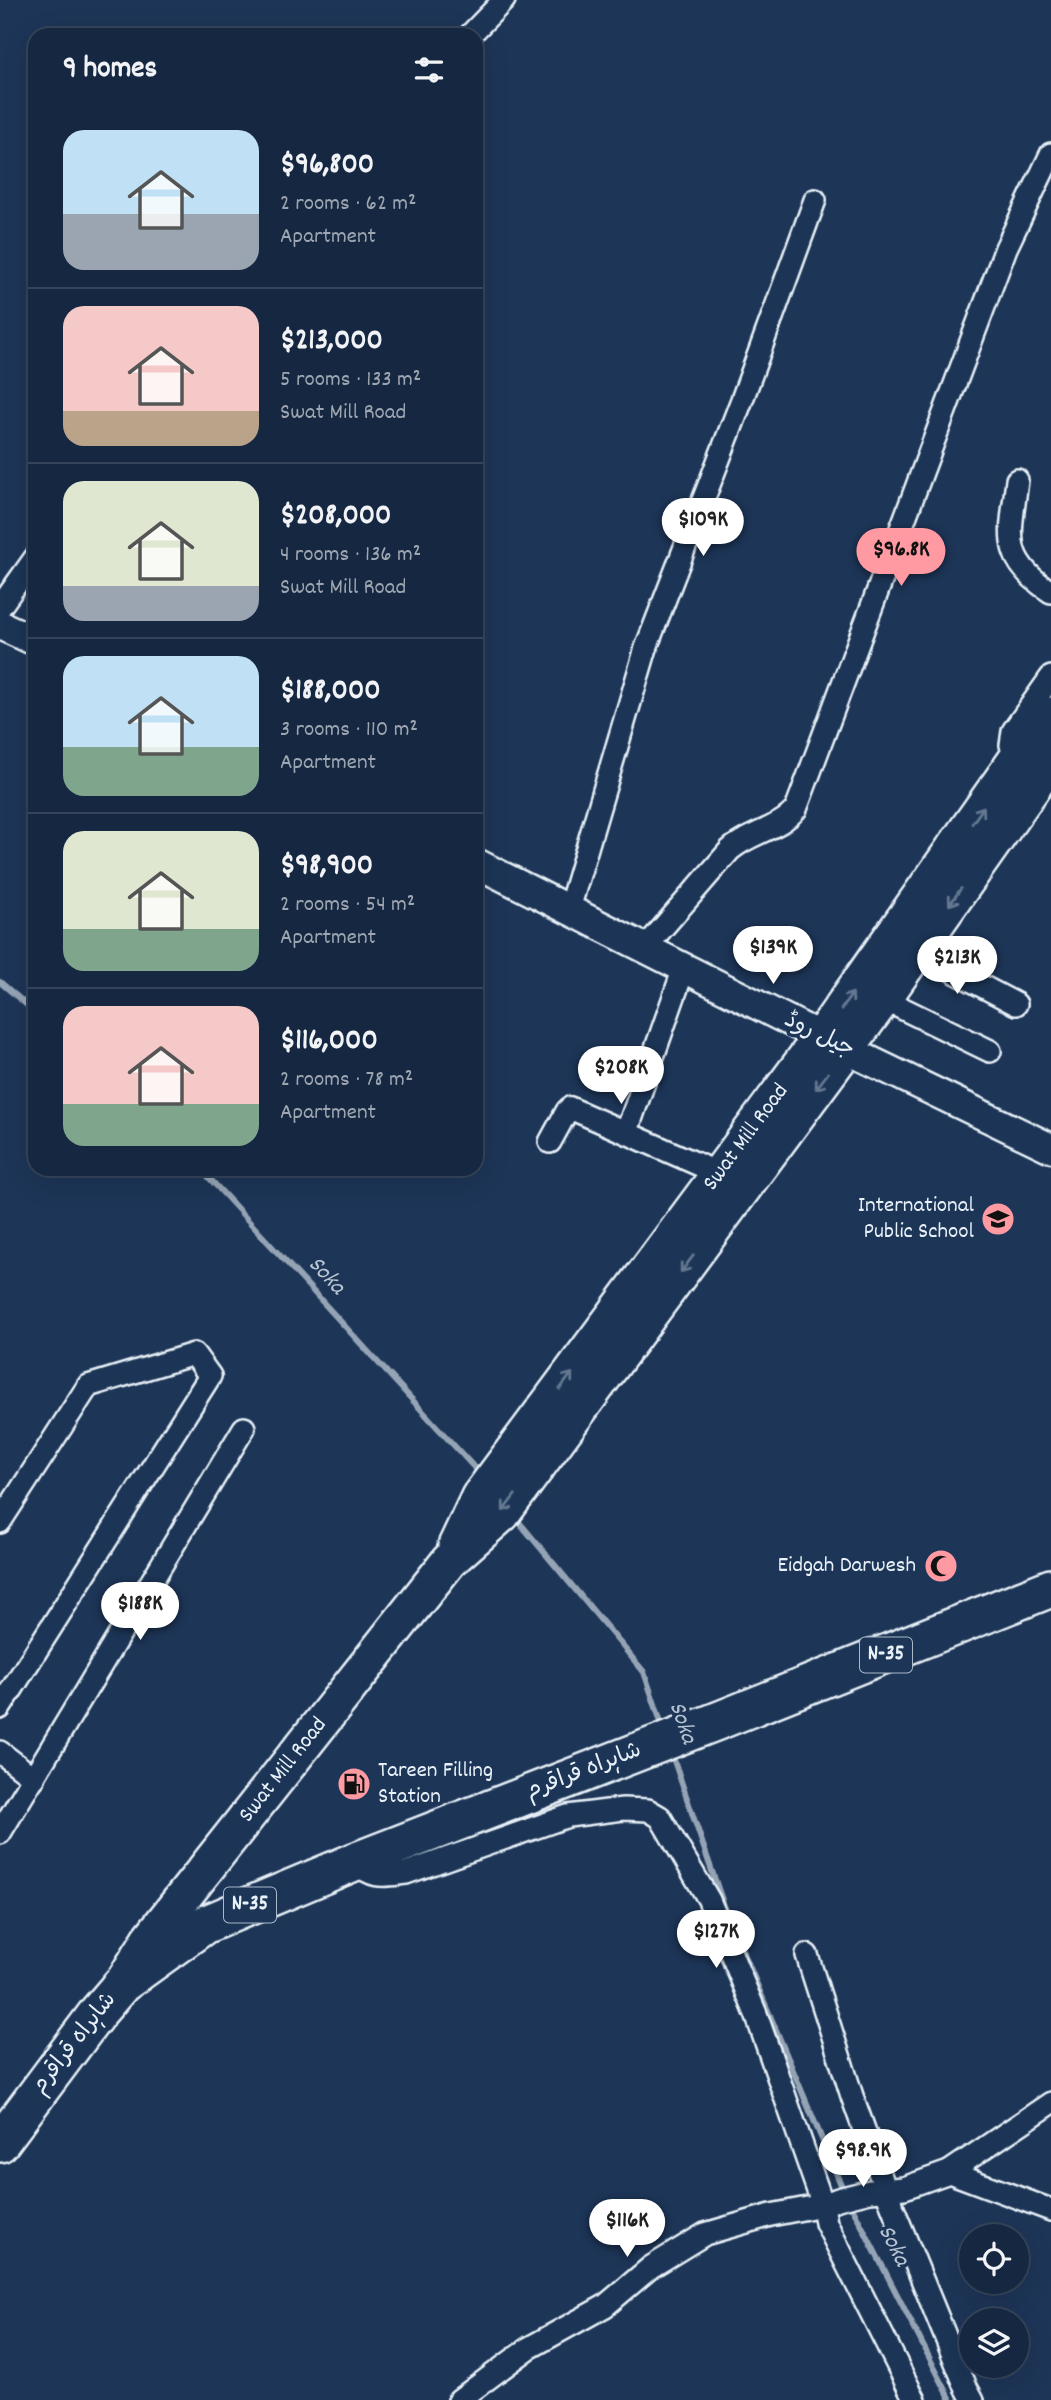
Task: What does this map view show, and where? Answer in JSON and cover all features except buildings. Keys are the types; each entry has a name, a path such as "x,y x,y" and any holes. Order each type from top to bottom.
{"highway":[{"name":"شاہراہ قراقرم","path":"0,2143 122,1984 204,1925 354,1862 1051,1588"}],"main road":[{"name":"Swat Mill Road","path":"122,1984 150,1938 449,1561 479,1497 538,1442 834,1043 1016,760 1051,715"},
{"name":"Swat Mill Road","path":"538,1442 720,1174 834,1043 883,999 1051,761"}],"street":[{"path":"477,28 504,0"},
{"path":"646,947 730,850 739,842 785,819 796,809 1006,248 1051,154"},
{"path":"569,909 646,648 815,200"},
{"path":"1017,480 1010,536 1012,550 1023,571 1051,592"},
{"path":"0,607 28,568"},
{"path":"0,625 28,638"},
{"path":"1016,760 1011,745 1013,731 1051,677"},
{"name":"جیل روڈ","path":"483,866 834,1043 1051,1148"},
{"path":"917,952 1016,1004"},
{"path":"627,1131 684,968"},
{"path":"883,999 990,1051"},
{"path":"550,1142 570,1108 720,1174"},
{"path":"0,1522 88,1386 194,1354 210,1376 0,1708"},
{"path":"0,1833 244,1428"},
{"path":"0,1752 34,1778"},
{"path":"354,1862 367,1873 379,1876 406,1872 568,1816 623,1809 648,1810 660,1817 709,1900 830,2202 826,2222 915,2400"},
{"path":"807,1955 852,2096 878,2191 974,2400"},
{"path":"459,2400 528,2348 606,2306 650,2267 705,2234 771,2215 878,2191 904,2188 949,2172 1051,2103"},
{"path":"949,2172 1051,2210"}],"waterway":[{"name":"Soka","path":"0,982 28,1006"},
{"name":"Soka","path":"207,1176 481,1475"},
{"name":"Soka","path":"514,1516 644,1672 663,1728"},
{"name":"Soka","path":"671,1752 724,1906 842,2187 951,2400"}],"place":[{"name":"International Public School","path":"998,1219"},
{"name":"Eidgah Darwesh","path":"941,1566"},
{"name":"Tareen Filling Station","path":"354,1784"}]}
